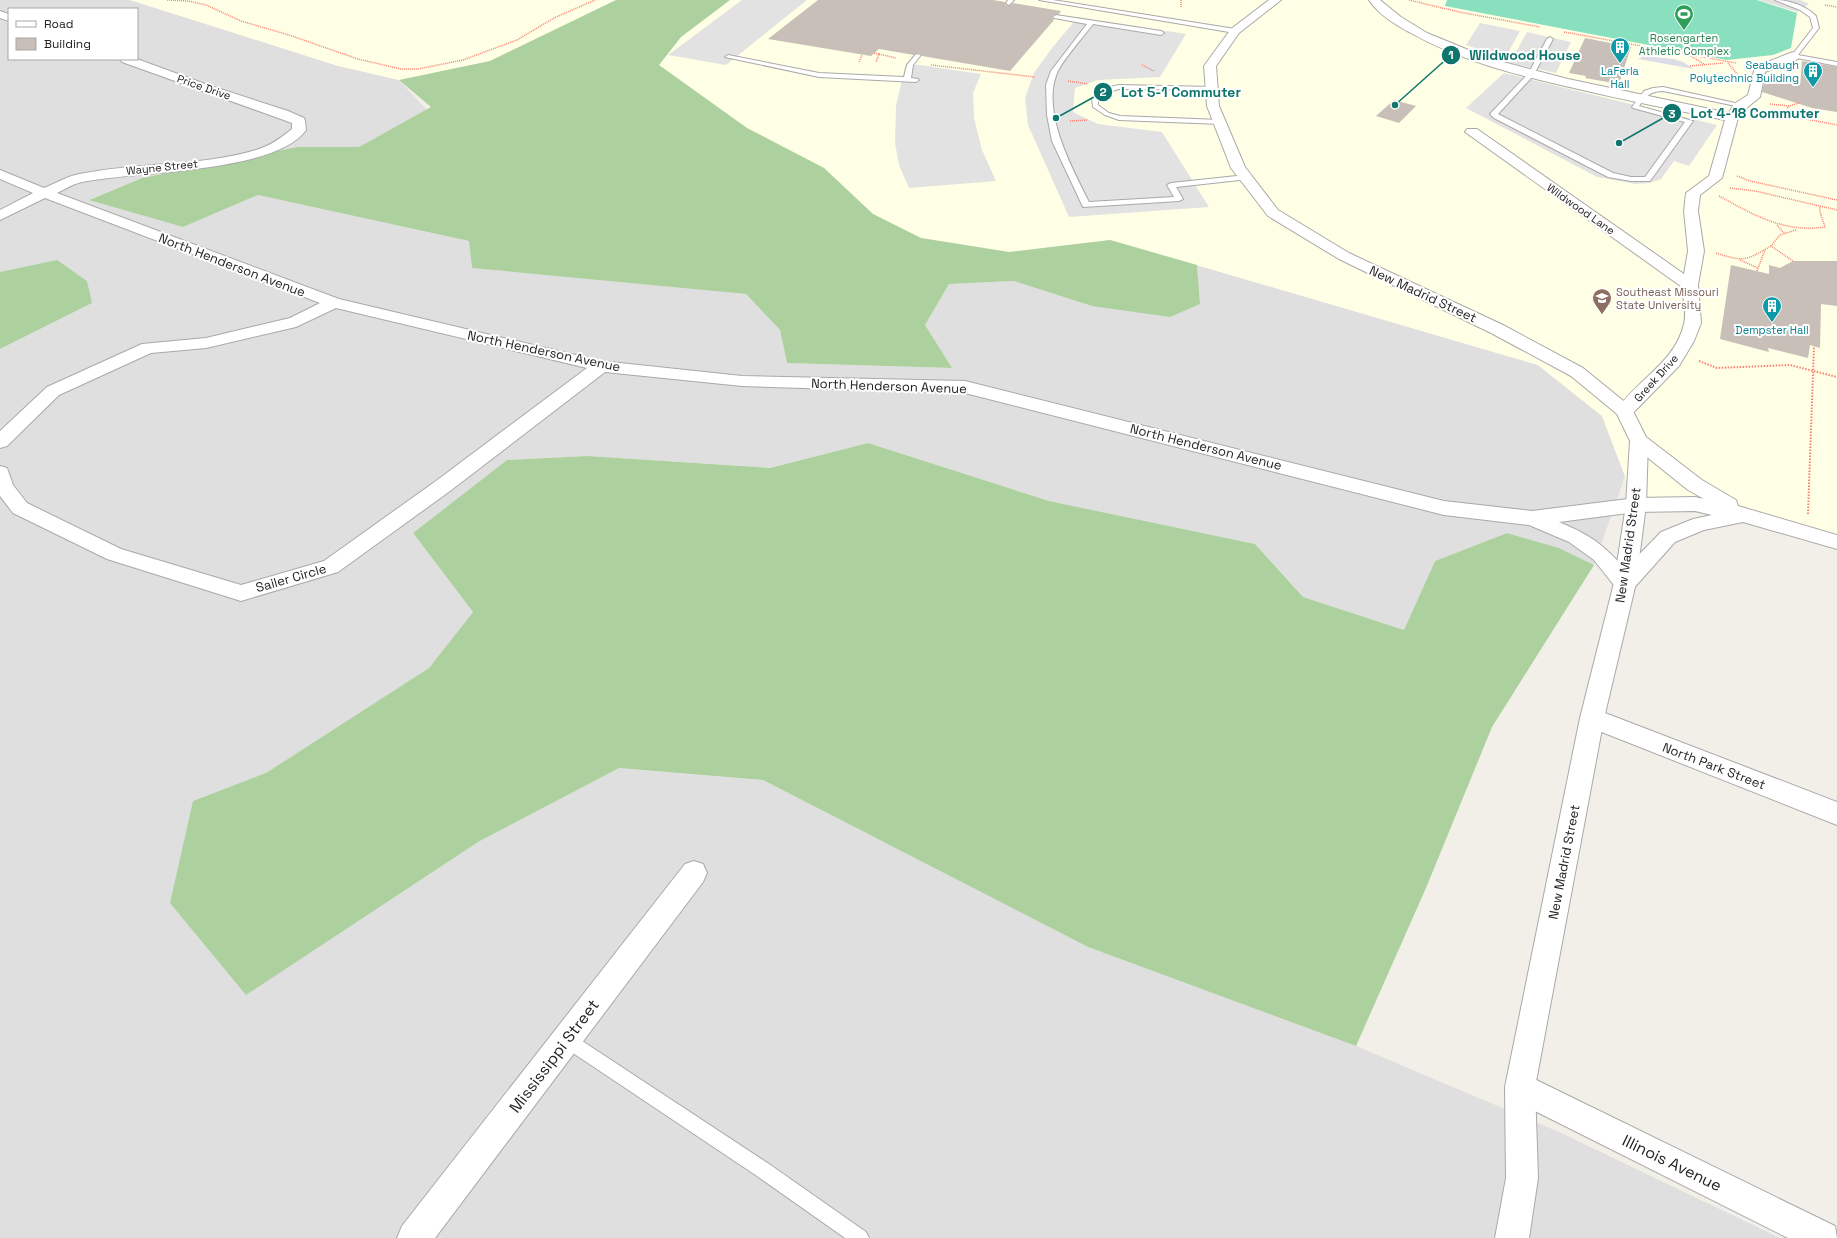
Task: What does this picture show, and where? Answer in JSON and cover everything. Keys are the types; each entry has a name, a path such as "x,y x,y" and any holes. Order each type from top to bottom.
{"street":[{"name":"New Madrid Street","path":"1276,0 1235,31 1210,66 1213,106 1238,168 1272,213 1344,256 1497,329 1577,372 1625,411 1639,441 1636,505 1625,582 1592,718 1520,1087 1522,1178 1512,1238"},
{"path":"1374,0 1408,27 1438,43 1483,61 1532,75 1732,118 1742,105 1754,97 1759,70 1794,56"},
{"name":"Price Drive","path":"129,60 204,88 283,114"},
{"name":"Wayne Street","path":"0,216 44,193 77,179 127,171 224,161 261,153 283,143 299,130 299,121 283,114"},
{"name":"Greek Drive","path":"1625,411 1673,362 1686,341 1693,323 1690,285 1696,251 1691,211 1693,193 1715,178 1732,118"},
{"name":"Wildwood Lane","path":"1472,132 1690,285"},
{"name":"North Henderson Avenue","path":"0,174 44,193 334,303 601,366 742,381 966,387 1444,508 1532,518 1636,505 1695,504 1745,515 1837,542"},
{"path":"0,442 53,390 148,348 206,343 296,322 334,303"},
{"name":"Sailer Circle","path":"0,473 4,487 20,508 60,528 114,554 241,593 331,567 443,486 601,366"},
{"path":"1639,441 1694,485 1745,515"},
{"path":"1532,518 1576,537 1601,555 1625,582 1668,537 1700,524 1745,515"},
{"name":"North Park Street","path":"1592,718 1837,814"},
{"name":"Mississippi Street","path":"414,1238 694,873"},
{"name":"Illinois Avenue","path":"1520,1087 1823,1238"}],"lane":[{"path":"1042,0 1235,31"},
{"path":"1778,0 1802,9 1813,16 1816,28 1794,56 1837,64"},
{"path":"1123,28 1134,15"},
{"path":"1056,17 1161,33"},
{"path":"1091,22 1054,71 1049,85 1051,115 1056,141 1086,205 1179,198 1171,185 1246,178"},
{"path":"1550,39 1532,75 1494,114 1496,118 1611,175 1630,179 1647,179 1689,121 1635,107 1646,92 1652,89 1663,89 1742,105"},
{"path":"907,80 910,65 918,56"},
{"path":"728,57 819,75 916,80"},
{"path":"1212,88 1119,87 1107,89 1100,93 1095,99 1095,106 1107,114 1119,118 1220,122"},
{"path":"567,1039 763,1170 860,1238"}],"path":[{"path":"167,0 188,1 206,5 242,21 289,35 358,59 401,69 418,69 463,60 517,40 554,18 595,0"},
{"path":"1409,0 1541,28"},
{"path":"1564,32 1690,56 1736,63"},
{"path":"879,54 912,62 1092,85"},
{"path":"1690,56 1704,64"},
{"path":"1690,66 1728,62"},
{"path":"1728,62 1740,77"},
{"path":"1794,116 1787,109 1789,106 1799,103"},
{"path":"1760,110 1837,125"},
{"path":"1735,176 1750,181 1837,200"},
{"path":"1728,187 1755,191 1837,210"},
{"path":"1719,196 1777,225 1804,229 1815,230 1825,227 1820,212 1820,206"},
{"path":"1777,225 1784,233"},
{"path":"1739,260 1754,256 1765,250 1771,246 1780,234 1791,230 1804,229"},
{"path":"1771,246 1793,261"},
{"path":"1757,271 1765,250"},
{"path":"1712,252 1739,260 1758,268"},
{"path":"1808,521 1814,346"},
{"path":"1696,359 1717,368 1790,365 1837,377"}],"shaded area":[{"path":"0,0 130,0 338,65 399,80 427,110 359,147 297,147 142,178 90,199 183,227 258,195 469,241 472,268 746,294 780,330 787,363 951,368 925,325 949,284 1014,281 1092,306 1200,303 1197,265 1538,365 1602,416 1625,476 1594,565 1559,548 1507,533 1435,561 1404,630 1303,597 1255,544 1049,501 868,443 770,468 587,456 507,460 413,533 473,612 429,668 266,773 193,801 478,842 618,768 763,780 1088,947 1356,1046 1559,1132 1780,1238 0,1238 0,349 92,303 0,272"},
{"path":"130,0 616,0 490,61 399,80 338,66"},
{"name":"Southeast Missouri State University","path":"730,0 1837,0 1837,545 1695,504 1636,505 1602,416 1538,365 1111,240 1009,252 921,238 873,214 824,168 747,128 659,65 681,37"},
{"path":"742,0 807,0 726,65 668,55"},
{"path":"1759,0 1800,0 1809,4 1797,12"},
{"path":"1078,17 1186,34 1160,77 1098,80 1075,88 1073,112 1098,124 1162,132 1209,207 1069,217 1028,125 1025,98 1034,73 1052,48"},
{"path":"1480,23 1520,31 1505,58 1466,45"},
{"path":"1527,32 1571,42 1556,73 1510,63"},
{"path":"1644,56 1674,59 1683,62 1694,69 1638,59"},
{"path":"906,63 981,74 973,93 974,118 982,150 996,181 909,188 899,165 895,143 896,106"},
{"path":"1504,73 1717,125 1689,166 1674,161 1661,179 1650,183 1636,184 1597,177 1466,108"}],"green space":[{"path":"616,0 730,0 681,37 659,65 747,128 824,168 873,214 921,238 1009,252 1110,240 1197,265 1200,304 1170,317 1092,306 1014,281 949,284 925,325 952,368 787,363 780,330 746,294 472,268 469,241 258,195 183,227 89,200 142,178 297,147 359,147 431,107 399,80 490,61"},
{"name":"Rosengarten Athletic Complex","path":"1447,0 1757,0 1797,13 1791,48 1773,55 1727,60 1445,6"},
{"path":"57,260 87,281 92,303 0,349 0,272"},
{"path":"868,443 1049,501 1255,544 1303,597 1404,630 1435,561 1507,533 1559,548 1594,565 1492,727 1426,888 1356,1046 1088,947 763,780 619,768 478,842 246,995 170,903 193,801 266,773 429,668 473,612 413,533 507,460 587,456 770,468"}],"building":[{"path":"818,0 993,0 1005,2 1005,4 1009,6 1013,3 1061,11 1059,14 1052,16 1054,20 1010,71 922,56 922,54 916,53 914,55 879,49 871,56 768,39"},
{"path":"1585,38 1631,47 1619,84 1585,78 1586,76 1569,73"},
{"name":"Seabaugh Polytechnic Building","path":"1802,61 1837,67 1837,112 1812,108 1762,92 1765,78 1800,85"},
{"path":"1394,100 1416,106 1399,123 1376,116"},
{"name":"Dempster Hall","path":"1793,261 1837,261 1837,306 1821,304 1820,348 1810,345 1808,358 1768,348 1769,352 1720,339 1731,265 1769,274 1769,265 1780,268"}],"place":[{"name":"Rosengarten Athletic Complex","path":"1684,31"},
{"name":"LaFerla Hall","path":"1620,64"},
{"name":"Seabaugh Polytechnic Building","path":"1813,88"},
{"name":"Wildwood House","path":"1395,105"},
{"name":"Lot 5-1 Commuter","path":"1056,118"},
{"name":"Lot 4-18 Commuter","path":"1619,143"},
{"name":"Southeast Missouri State University","path":"1602,315"},
{"name":"Dempster Hall","path":"1772,323"}]}
